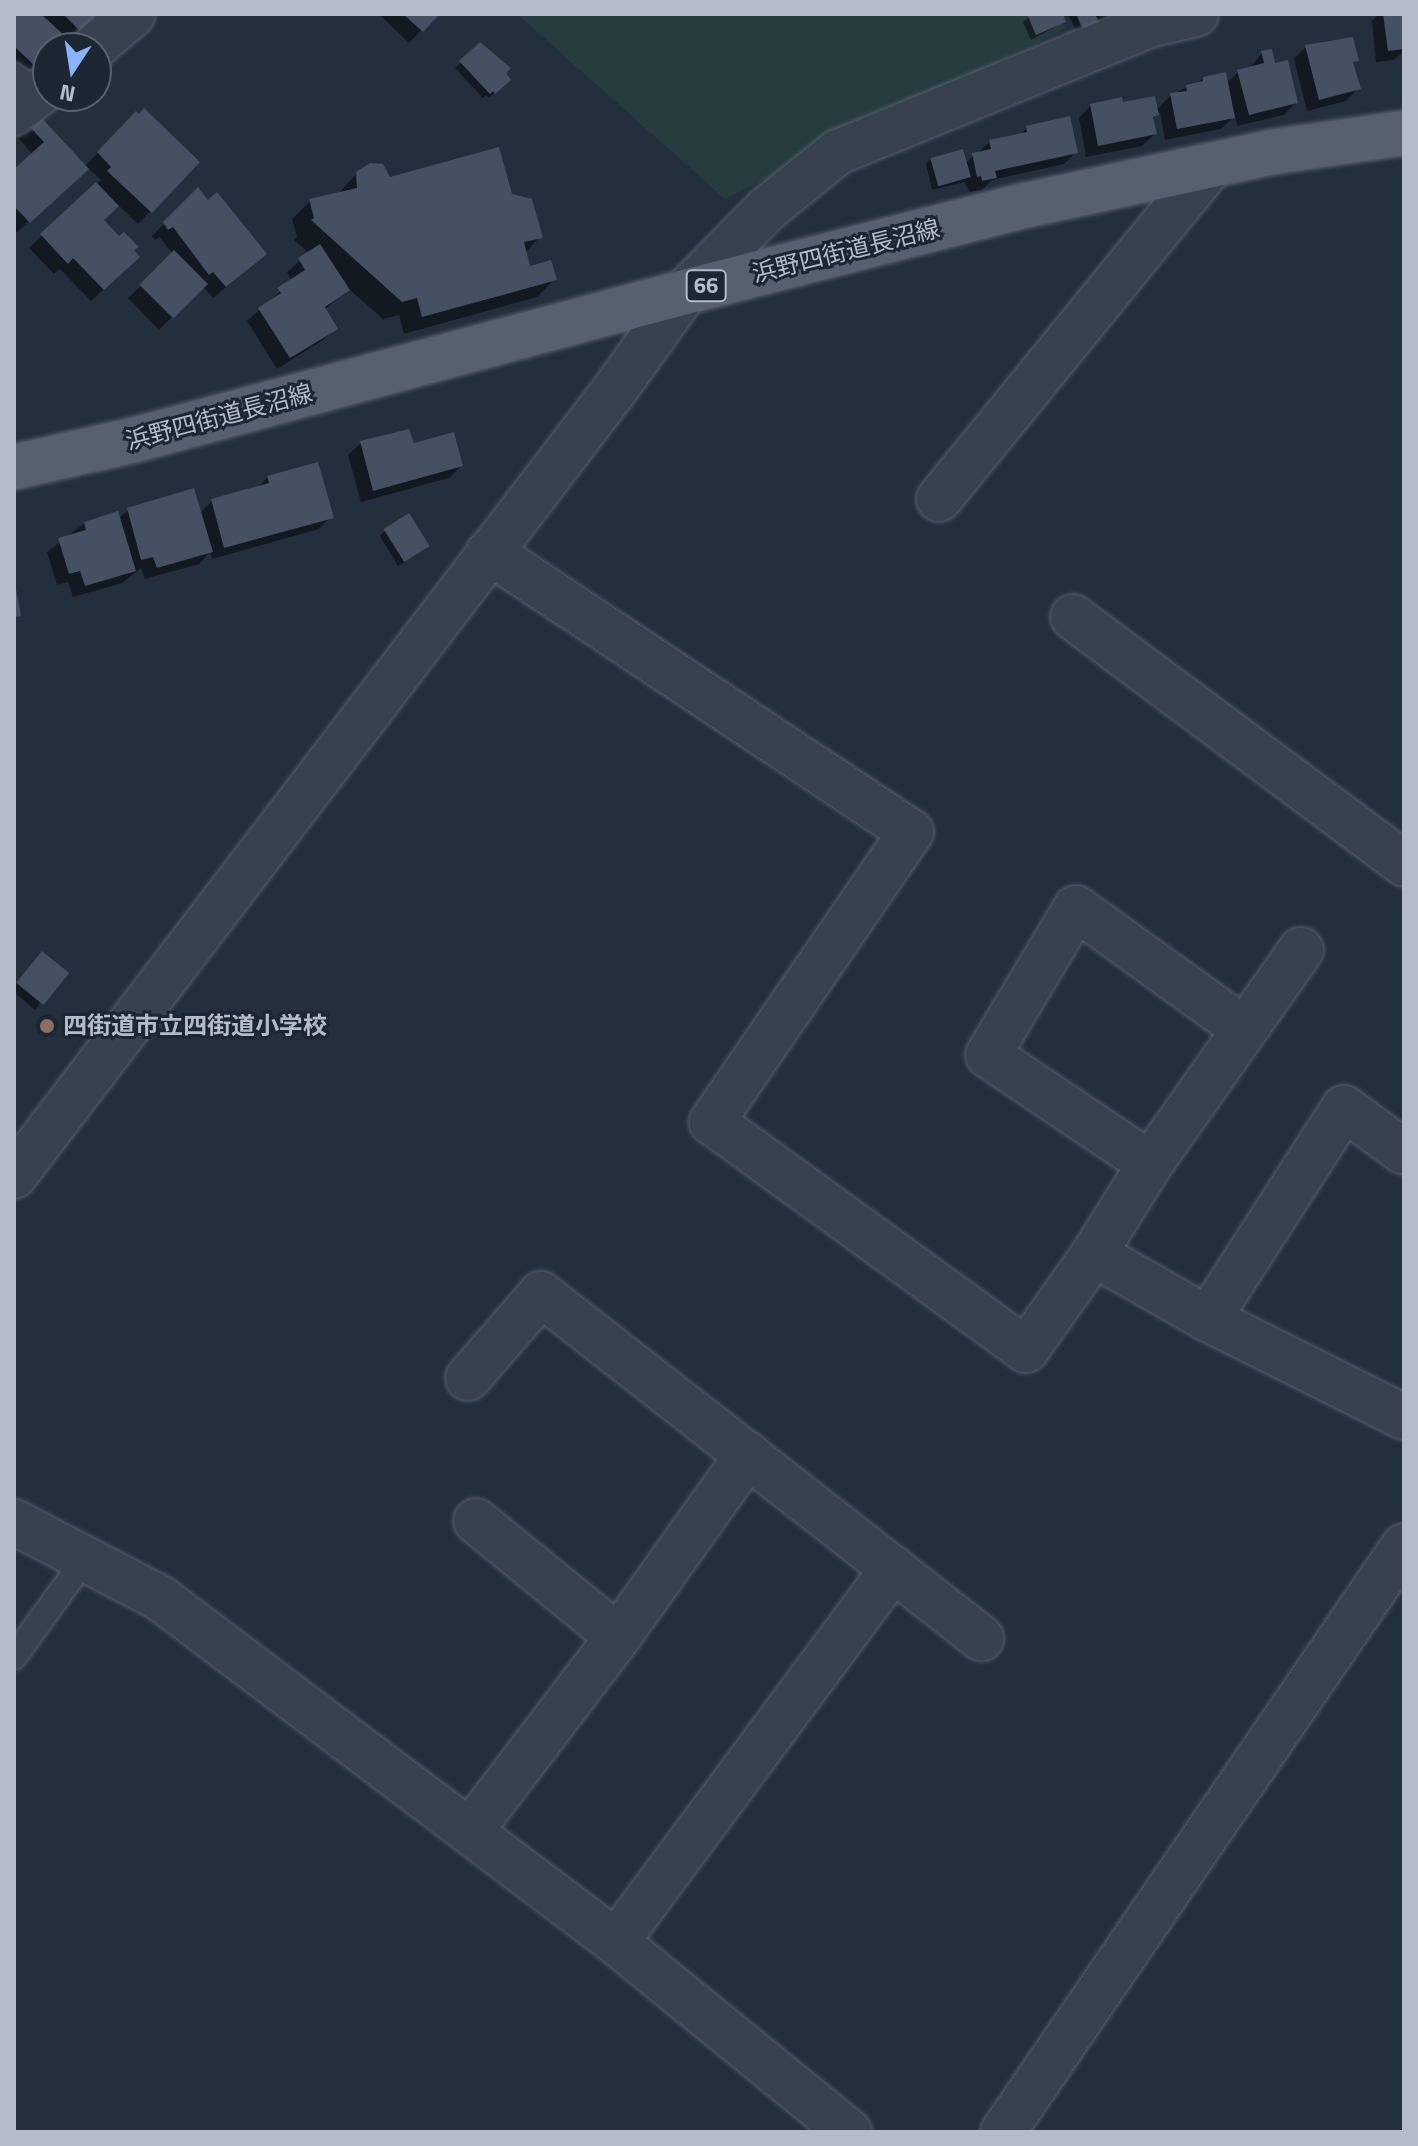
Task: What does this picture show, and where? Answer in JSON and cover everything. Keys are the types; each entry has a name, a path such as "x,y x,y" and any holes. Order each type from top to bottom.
{"main road":[{"name":"浜野四街道長沼線","path":"14,467 134,440 685,292 1027,205 1272,152 1404,133"}],"street":[{"path":"112,32 133,14"},
{"path":"14,1176 619,384 685,292 767,209 838,152 1152,24 1196,14"},
{"path":"939,499 1211,166"},
{"path":"489,552 911,832 712,1122 1026,1350 1094,1254 1150,1164 1301,950"},
{"path":"1073,617 1404,864"},
{"path":"1150,1164 988,1055 1076,908 1245,1030"},
{"path":"1208,1319 1344,1108 1404,1152"},
{"path":"1094,1254 1208,1319 1404,1417"},
{"path":"468,1378 541,1294 981,1638"},
{"path":"471,1830 618,1637 748,1455"},
{"path":"476,1521 618,1637"},
{"path":"14,1522 160,1598 616,1942 849,2132"},
{"path":"1003,2132 1404,1546"},
{"path":"616,1942 893,1569"}],"lane":[{"path":"14,1657 85,1559"}],"green space":[{"path":"517,14 1053,14 1066,28 725,199"}],"building":[{"path":"14,14 41,14 61,32 32,32 32,63 14,46"},
{"path":"63,14 97,14 80,31"},
{"path":"403,14 440,14 423,32"},
{"path":"1027,14 1063,14 1066,22 1036,35"},
{"path":"1076,14 1095,14 1101,27 1085,34"},
{"path":"1383,14 1404,14 1404,49 1388,51"},
{"path":"1353,37 1359,61 1353,62 1361,89 1319,100 1305,45"},
{"path":"480,42 511,68 506,73 511,80 495,94 493,91 490,94 459,61"},
{"path":"1272,49 1275,63 1288,60 1298,103 1249,115 1237,70 1264,63 1261,51"},
{"path":"1226,72 1235,118 1177,129 1170,93 1187,91 1186,85"},
{"path":"1155,96 1159,115 1153,117 1157,134 1098,146 1090,104 1122,97 1123,102"},
{"path":"144,108 200,162 152,213 107,171 111,167 97,152 136,111 139,114"},
{"path":"39,115 89,169 30,223 14,206 14,169 44,142 28,125"},
{"path":"1070,116 1078,153 995,171 997,178 982,181 981,176 977,177 972,153 991,149 989,140 1027,132 1026,126"},
{"path":"499,147 512,194 532,199 543,238 524,242 530,266 551,260 557,280 422,317 417,298 402,302 311,220 314,218 309,199 357,188 356,172 370,163 383,164 390,177"},
{"path":"963,149 971,177 938,186 930,158"},
{"path":"96,182 119,206 104,220 119,236 124,232 139,247 134,250 140,257 104,290 73,258 68,264 40,234"},
{"path":"198,187 208,200 217,192 267,254 226,287 213,272 209,275 173,227 168,230 163,222"},
{"path":"320,244 350,290 325,307 338,329 290,358 258,308 281,293 277,288 305,270 298,258"},
{"path":"174,250 208,284 173,319 139,285"},
{"path":"409,429 414,443 454,432 463,466 373,491 360,441"},
{"path":"318,462 334,518 224,548 211,499 269,483 267,476"},
{"path":"194,488 213,552 157,568 153,557 141,560 127,508"},
{"path":"118,511 136,571 85,586 80,571 69,574 58,538 86,530 84,522"},
{"path":"409,513 430,546 404,562 384,529"},
{"path":"14,579 21,616 14,617"},
{"path":"42,951 69,973 43,1005 16,983"}],"place":[{"name":"四街道市立四街道小学校","path":"47,1026"}]}
